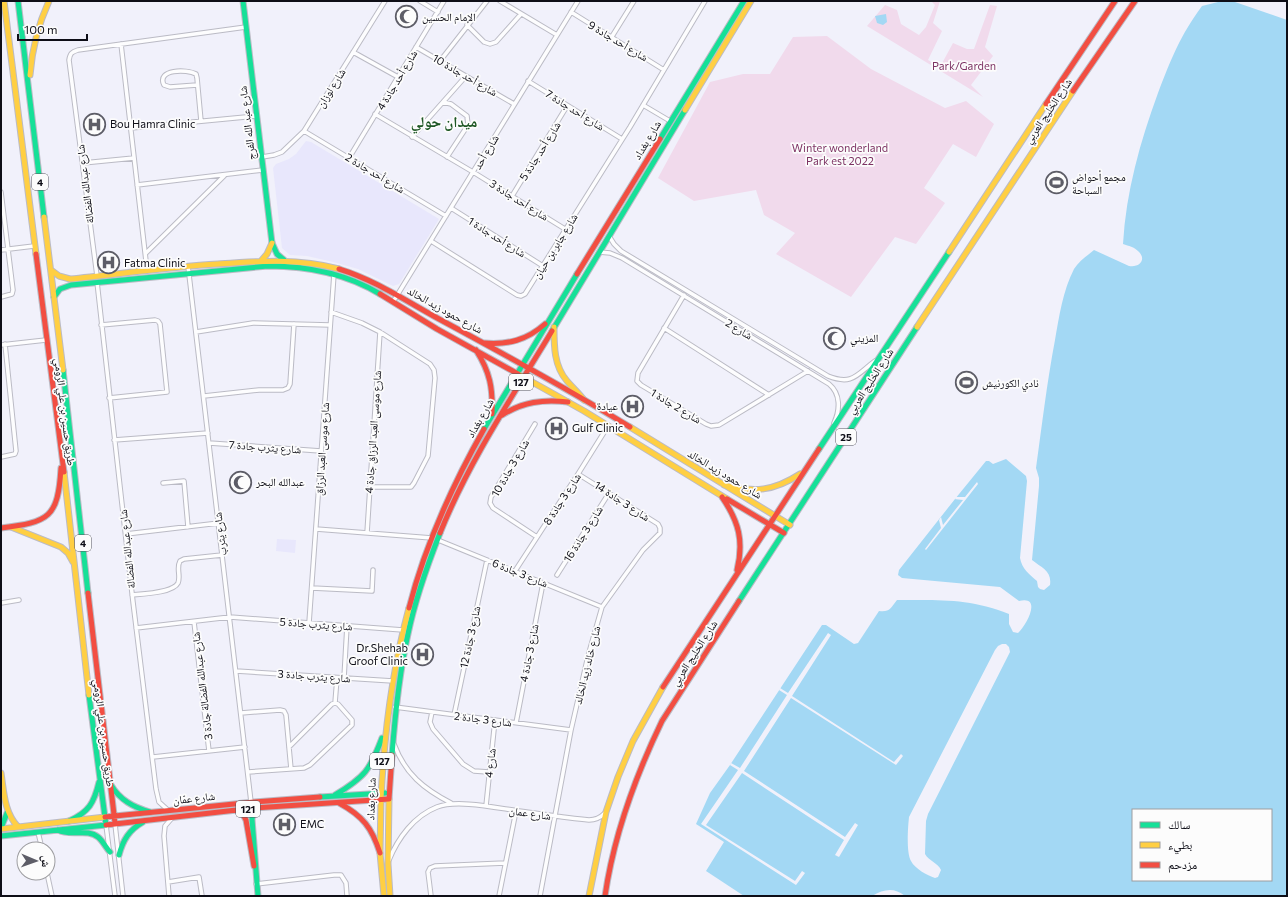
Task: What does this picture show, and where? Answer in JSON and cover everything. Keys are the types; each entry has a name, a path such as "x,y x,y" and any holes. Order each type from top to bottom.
{"main road":[{"name":"طريق حسين بن علي الرومي","path":"4,1 106,825"},
{"name":"طريق حسين بن علي الرومي","path":"18,1 51,270 115,823"},
{"path":"29,94 31,60 34,41 38,25 49,1"},
{"name":"شارع عبد الله الفرج","path":"243,1 272,243 277,254 284,260"},
{"name":"شارع بغداد","path":"384,896 380,853 382,761 392,681 403,630 432,538 458,478 522,364 744,1"},
{"name":"شارع بغداد","path":"390,896 388,864 389,796 395,708 404,653 413,614 438,540 468,471 499,417 751,1"},
{"name":"شارع الخليج العربي","path":"589,896 606,812 618,777 633,741 669,677 774,515 1115,1"},
{"name":"شارع الخليج العربي","path":"605,896 607,874 617,833 641,764 657,731 875,392 1060,110 1135,1"},
{"path":"1,13 16,100"},
{"path":"261,261 267,254 272,243"},
{"name":"شارع حمود زيد الخالد","path":"54,297 65,286 141,271 188,266 284,260 304,262 356,274 374,282 530,368 790,524"},
{"name":"شارع حمود زيد الخالد","path":"51,270 66,279 97,279 281,266 314,270 334,274 351,280 367,286 568,402 722,497 784,533"},
{"path":"484,343 503,344 519,340 535,332 550,318"},
{"path":"554,326 555,352 560,369 565,378 579,392 584,400"},
{"path":"476,350 486,366 491,380 493,395 492,416"},
{"path":"499,417 514,407 533,401 548,399 568,402"},
{"path":"1,528 11,527 41,519 46,517 51,512 56,504 60,486 61,459"},
{"path":"724,485 740,490 757,491 789,482 803,472"},
{"path":"64,483 71,501 78,569 82,571 85,568"},
{"path":"722,497 732,510 738,526 740,537 740,559 736,575"},
{"path":"11,527 60,547 68,553 74,565"},
{"path":"76,582 79,579 82,581 90,648 96,662"},
{"path":"333,796 357,782 367,773 386,729"},
{"path":"95,737 105,735"},
{"path":"1,773 7,813 18,827"},
{"path":"69,821 82,815 91,806 96,798 100,776"},
{"path":"110,782 125,802 135,808 150,812"},
{"name":"شارع عمّان","path":"1,828 252,802 333,796 389,796"},
{"name":"شارع عمّان","path":"1,836 172,818 240,809 337,802 381,796"},
{"path":"337,802 354,810 366,822 373,834 380,853"},
{"path":"254,808 252,819 258,896"},
{"path":"240,809 246,815 251,859 255,869"},
{"path":"1,828 7,813"},
{"path":"119,858 123,842 128,833 135,826 148,820"},
{"path":"58,830 66,834 87,833 94,835 101,840 110,852"}],"street":[{"name":"شارع لوزان","path":"262,157 274,156 282,152 304,131 385,1"},
{"path":"420,1 438,12"},
{"name":"شارع أحد جادة 4","path":"349,158 444,1"},
{"path":"440,61 487,1"},
{"path":"500,1 557,35"},
{"name":"شارع أحد","path":"393,302 578,1"},
{"path":"611,38 634,1"},
{"name":"شارع جابر بن حيان","path":"431,240 519,296 526,293 643,105 705,1"},
{"name":"شارع أحد جادة 9","path":"571,12 664,70"},
{"path":"467,25 484,42 490,44 496,42 521,14"},
{"name":"شارع عبدالله الفضالة","path":"169,811 159,802 156,789 109,398 97,279 69,60 70,54 78,50 246,28"},
{"path":"121,44 146,253 146,261 141,271"},
{"name":"شارع أحد جادة 10","path":"416,47 514,104"},
{"path":"353,52 398,77"},
{"path":"197,85 170,87 164,84 162,78 164,74 167,73 185,71 196,74 201,121"},
{"path":"412,137 466,76"},
{"name":"شارع أحد جادة 7","path":"528,81 622,139"},
{"path":"443,102 451,104 467,116 468,120 468,125 447,157"},
{"path":"643,105 670,121"},
{"name":"شارع أحد جادة 5","path":"512,196 567,106"},
{"name":"شارع أحد جادة 3","path":"376,114 565,229"},
{"path":"131,128 257,116"},
{"name":"شارع أحد جادة 2","path":"304,131 446,216"},
{"path":"83,163 134,158"},
{"path":"137,185 263,170"},
{"path":"146,253 225,175"},
{"path":"1,192 13,290 12,294 9,296 1,297"},
{"name":"شارع أحد جادة 1","path":"451,208 542,266"},
{"name":"شارع 2","path":"609,236 621,251 828,376 844,380 858,376 878,360"},
{"path":"1,250 34,246"},
{"name":"شارع 2","path":"599,252 610,253 618,256 832,386 837,393 838,409 829,434"},
{"path":"146,261 156,270"},
{"name":"شارع يثرب","path":"188,266 252,802"},
{"name":"شارع موسى العبد الرزاق","path":"309,623 334,274"},
{"name":"شارع 2 جادة 1","path":"687,291 637,375 637,381 641,385 711,426 719,425 807,370"},
{"path":"331,312 362,323 380,332 430,364 434,370 435,378 430,450 426,462 414,483 408,488 370,487"},
{"path":"101,325 155,320 160,324 167,392 109,398"},
{"path":"196,332 253,323 330,326"},
{"path":"204,396 259,390 283,390 288,388 290,384 294,324"},
{"path":"664,328 769,395"},
{"name":"شارع موسى العبد الرزاق جادة 4","path":"367,532 380,332"},
{"path":"1,457 12,456 16,451 3,344 46,340"},
{"path":"807,370 808,364"},
{"name":"شارع 3 جادة 10","path":"535,424 491,497 490,503 493,508 537,537"},
{"name":"شارع 3 جادة 8","path":"515,571 608,426"},
{"path":"114,440 208,433"},
{"name":"شارع يثرب جادة 7","path":"209,443 321,451"},
{"name":"شارع 3 جادة 14","path":"578,474 658,524 660,533"},
{"path":"164,483 184,481 188,527"},
{"name":"شارع 3 جادة 16","path":"557,575 609,493"},
{"path":"126,534 219,524"},
{"path":"316,529 432,538"},
{"name":"شارع خالد زيد الخالد","path":"540,896 571,730 588,656 602,607 643,550 660,533"},
{"name":"شارع 3 جادة 6","path":"438,540 602,607"},
{"path":"132,595 169,590 176,586 179,582 178,565 180,561 222,555"},
{"name":"شارع 3 جادة 12","path":"454,715 487,560"},
{"path":"312,588 372,591 373,570"},
{"name":"شارع 3 جادة 4","path":"516,723 543,583"},
{"path":"1,603 19,600"},
{"name":"شارع يثرب جادة 5","path":"136,628 230,617 403,630"},
{"name":"شارع عبدالله الفضالة جادة 3","path":"194,622 209,750"},
{"path":"344,678 346,626"},
{"name":"شارع يثرب جادة 3","path":"236,671 392,681"},
{"path":"335,703 337,678"},
{"path":"289,747 332,704 335,703"},
{"path":"248,772 307,767 352,725 352,720 338,704 335,703"},
{"name":"شارع 3 جادة 2","path":"395,708 571,730"},
{"path":"241,713 284,711 286,715 291,769"},
{"path":"432,712 430,722 433,729 463,764 474,771 489,772"},
{"name":"شارع 4","path":"486,806 495,720"},
{"name":"شارع عمان","path":"392,740 402,761 422,786 451,803"},
{"path":"153,757 245,747"},
{"name":"شارع عمان","path":"388,864 393,849 411,824 423,814 436,807 451,803 594,820 600,818 606,812"},
{"path":"499,896 516,811"},
{"path":"169,896 164,836 165,826 172,818"},
{"path":"115,823 123,896"},
{"path":"106,825 115,896"},
{"path":"38,832 40,841"},
{"path":"111,863 114,858 119,858"},
{"path":"431,896 428,872 430,868 435,866 505,863"},
{"path":"256,884 342,875 346,883 347,896"},
{"path":"168,882 199,877 202,896"},
{"path":"49,881 52,896"}],"shaded area":[{"path":"306,141 311,142 439,219 399,284 393,286 358,269 333,262 307,256 290,255 282,248 273,168 276,164 289,159 296,154"},
{"path":"277,539 296,540 295,553 276,551"}],"green space":[{"name":"Park/Garden","path":"931,1 940,1 933,23 942,31 928,60 940,67 953,43 967,49 974,49 990,5 997,6 985,47 993,56 971,85 983,97 867,26 885,5 897,10 901,24 919,35 926,27 935,5"},
{"name":"Winter wonderland Park est 2022","path":"827,36 871,69 945,108 966,101 994,124 976,157 953,144 924,188 945,203 916,244 895,237 851,297 776,254 795,233 764,215 756,190 694,201 658,178 710,82 743,74 770,74 793,37"}],"water":[{"path":"1222,1 1235,2 1287,20 1287,896 905,896 897,891 889,890 872,896 744,896 706,871 724,842 696,824 710,793 822,625 826,625 854,644 858,643 879,611 890,609 897,600 954,601 981,605 1009,614 1009,624 1013,632 1018,633 1025,624 1030,612 1030,602 1026,600 1019,601 1000,587 902,578 898,575 899,570 986,461 993,464 1006,459 1026,476 1027,481 1020,558 1024,568 1037,581 1040,589 1044,590 1050,585 1048,573 1032,560 1039,486 1039,478 1036,468 1058,322 1064,295 1070,277 1076,266 1094,250 1129,266 1136,266 1142,260 1141,254 1138,251 1123,244 1127,205 1135,167 1151,111 1167,69 1194,17 1202,6","holes":["1006,644 1009,647 1010,652 928,814 926,821 925,854 941,870 938,877 935,878 918,869 909,857 909,817 995,650 998,646"]},
{"path":"886,14 887,22 883,25 877,23 875,16"}],"pier":[{"path":"977,482 978,484 926,550 925,549 941,528 939,520 941,517 943,525 963,500 954,499 956,497 965,497"},
{"path":"828,633 831,635 792,696 894,762 901,754 903,756 896,765 791,698 744,771 845,837 855,823 858,825 839,857 835,855 844,840 742,773 706,825 795,881 802,871 805,873 796,885 701,824 738,770 730,765 731,763 740,768 787,695 779,690 780,688 788,693"}],"traffic: fast":[{"path":"18,1 44,217"},
{"path":"243,1 272,243 277,254 284,260"},
{"path":"660,139 744,1"},
{"path":"552,331 685,110"},
{"path":"819,449 949,252"},
{"path":"54,297 60,289 71,285 268,266 282,266 326,272 354,281 380,294"},
{"path":"484,429 577,274"},
{"path":"739,601 917,327"},
{"path":"63,370 88,593"},
{"path":"392,755 398,694 408,634 422,583 440,533"},
{"path":"89,695 106,825"},
{"path":"335,795 353,783 365,772 374,758 382,738"},
{"path":"69,821 76,818 90,806 99,782"},
{"path":"111,785 123,799 138,808 150,812"},
{"path":"320,797 385,793"},
{"path":"254,808 252,819 258,896"},
{"path":"1,828 7,813"},
{"path":"119,855 127,836 134,828 143,822"},
{"path":"1,836 106,825"},
{"path":"58,830 68,833 94,834 110,852"}],"traffic: slow":[{"path":"4,1 36,254"},
{"path":"30,75 36,37 49,1"},
{"path":"685,110 751,1"},
{"path":"917,327 1073,91"},
{"path":"949,252 1046,104"},
{"path":"44,217 63,370"},
{"path":"261,261 267,254 272,243"},
{"path":"51,270 59,276 70,279 181,267 264,261 309,263 339,269"},
{"path":"554,327 555,348 559,369 567,381 584,400"},
{"path":"518,374 584,411 727,499"},
{"path":"630,427 790,525"},
{"path":"64,472 89,695"},
{"path":"724,485 754,490 764,489 781,484 800,474"},
{"path":"11,527 61,547 68,553 73,562"},
{"path":"381,799 384,751 393,679 409,608"},
{"path":"589,896 606,812 618,777 633,741 663,687"},
{"path":"1,773 7,808 13,821 18,827"},
{"path":"381,799 380,853 384,896"},
{"path":"389,799 388,864 390,896"},
{"path":"1,829 105,817"}],"traffic: jam":[{"path":"1046,104 1115,1"},
{"path":"1073,91 1135,1"},
{"path":"577,274 660,139"},
{"path":"36,254 64,472"},
{"path":"339,269 390,291 536,372 630,427"},
{"path":"380,294 437,329 518,374"},
{"path":"484,343 501,343 524,338 545,324"},
{"path":"440,533 464,480 552,331"},
{"path":"476,350 485,366 490,380 492,414"},
{"path":"502,415 518,407 534,402 568,402"},
{"path":"409,608 423,561 440,516 484,429"},
{"path":"663,687 819,449"},
{"path":"1,528 30,523 40,520 48,514 57,498 60,485 61,468"},
{"path":"722,497 736,523 740,541 737,570"},
{"path":"727,499 784,533"},
{"path":"88,593 115,823"},
{"path":"605,896 620,828 634,785 652,742 662,721 739,601"},
{"path":"106,825 254,808 389,799 392,755"},
{"path":"105,817 320,797"},
{"path":"339,803 354,813 366,824 374,836 380,853"},
{"path":"240,809 246,820 254,866"}],"place":[{"name":"الإمام الحسين","path":"406,17"},
{"name":"Bou Hamra Clinic","path":"94,124"},
{"name":"مجمع أحواض السباحة","path":"1057,183"},
{"name":"Fatma Clinic","path":"109,263"},
{"name":"المزيني","path":"834,338"},
{"name":"نادي الكورنيش","path":"966,383"},
{"name":"عيادة","path":"633,406"},
{"name":"Gulf Clinic","path":"556,428"},
{"name":"عبدالله البحر","path":"241,482"},
{"name":"Dr.Shehab Groof Clinic","path":"423,654"},
{"name":"EMC","path":"284,824"}],"district":[{"name":"ميدان حولي","path":"444,122"}]}
